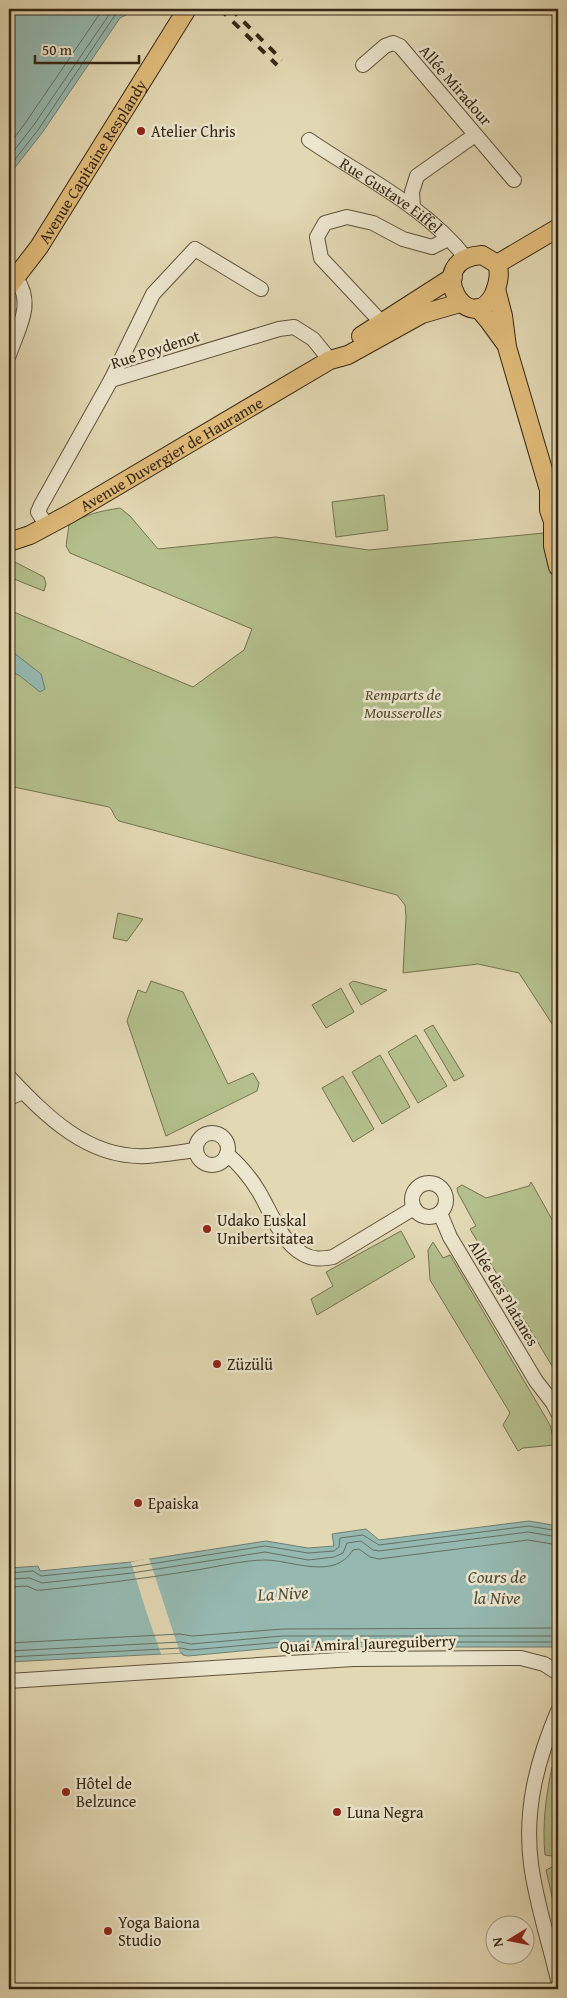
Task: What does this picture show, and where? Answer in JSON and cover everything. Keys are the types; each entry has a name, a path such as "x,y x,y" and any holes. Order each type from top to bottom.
{"main road":[{"name":"Avenue Capitaine Resplandy","path":"12,282 40,246 187,9"},
{"path":"497,264 558,228"},
{"path":"482,255 497,264 499,274 496,289 489,302 478,308 470,308 460,303 452,288 453,277 459,263 466,258 482,255"},
{"name":"Avenue Duvergier de Hauranne","path":"9,542 47,526 330,360 343,347 453,277"},
{"path":"496,289 503,316 507,347 541,464 555,490 549,510 555,528 553,546 558,567"},
{"name":"Avenue Duvergier de Hauranne","path":"330,360 348,355 422,314 460,303"},
{"path":"478,308 489,320 507,347"}],"street":[{"name":"Allée Miradour","path":"363,65 385,46 393,43 400,46 514,180"},
{"path":"413,208 412,192 417,176 475,135"},
{"name":"Rue Gustave Eiffel","path":"309,140 413,208 466,258"},
{"path":"382,323 321,258 317,237 325,222 347,217 372,223 403,239 432,247 448,239"},
{"path":"111,380 153,294 195,249 261,289"},
{"path":"9,355 26,302 22,286 12,282"},
{"name":"Rue Poydenot","path":"47,526 39,516 38,512 41,505 111,380 279,329 294,327 313,338 330,360"},
{"path":"9,1077 57,1125 75,1137 106,1150 129,1155 148,1156 196,1150"},
{"path":"9,1098 23,1092"},
{"path":"227,1154 221,1162 212,1164 201,1160 196,1150 199,1140 203,1136 213,1133 223,1137 226,1142 227,1154 249,1176 285,1237 302,1254 319,1260 333,1257 414,1208"},
{"path":"427,1182 439,1186 446,1197 444,1209 440,1213 425,1217 416,1212 412,1201 415,1189 427,1182"},
{"name":"Allée des Platanes","path":"440,1213 460,1254 536,1381 553,1403 558,1413"},
{"name":"Quai Amiral Jaureguiberry","path":"9,1681 353,1659 499,1658 532,1660 544,1664 558,1673"},
{"path":"558,1711 546,1738 536,1773 530,1810 529,1842 534,1880 558,1980"}],"green space":[{"path":"384,495 388,530 336,537 332,502"},
{"name":"Remparts de Mousserolles","path":"120,508 130,516 158,549 276,537 369,550 544,533 558,579 558,1033 519,973 478,964 403,973 406,917 405,905 397,895 119,821 109,807 9,786 9,610 193,687 244,650 252,629 70,553 66,546 69,525 93,514"},
{"path":"9,559 44,577 46,584 44,591 9,577"},
{"path":"118,913 143,919 127,941 113,938"},
{"path":"151,981 183,992 228,1084 253,1073 259,1083 257,1091 166,1136 127,1021 138,990 146,993"},
{"path":"353,981 387,990 361,1005 349,984"},
{"path":"341,988 354,1012 326,1028 312,1005"},
{"path":"433,1025 464,1076 454,1081 424,1030"},
{"path":"416,1035 447,1086 418,1103 388,1052"},
{"path":"380,1055 410,1107 382,1124 352,1072"},
{"path":"343,1076 374,1129 353,1142 322,1088"},
{"path":"531,1182 558,1230 558,1376 470,1229 476,1226 457,1188 462,1185 486,1198 529,1186"},
{"path":"401,1231 415,1257 317,1315 311,1299 333,1286 326,1272"},
{"path":"433,1242 443,1258 450,1255 550,1425 555,1445 523,1448 518,1451 503,1425 510,1413 430,1280 428,1250"},
{"path":"558,1764 558,1923 546,1870 554,1866 553,1856 545,1855 544,1833 550,1778 552,1767"}],"water":[{"path":"9,9 138,9 120,18 42,133 9,175"},
{"path":"9,649 41,674 45,689 40,692 9,670"},
{"name":"Cours de la Nive","path":"529,1521 558,1526 558,1647 283,1647 188,1656 182,1653 9,1662 9,1568 38,1566 40,1571 131,1562 266,1541 308,1548 334,1546 332,1534 366,1529 379,1540"}],"pier":[{"path":"149,1558 180,1653 161,1654 146,1611 131,1562"}],"railway":[{"path":"220,9 277,65"},
{"path":"231,9 282,60"}],"place":[{"name":"Atelier Chris","path":"141,131"},
{"name":"Udako Euskal Unibertsitatea","path":"207,1229"},
{"name":"Züzülü","path":"217,1364"},
{"name":"Epaiska","path":"138,1503"},
{"name":"Hôtel de Belzunce","path":"66,1792"},
{"name":"Luna Negra","path":"337,1812"},
{"name":"Yoga Baiona Studio","path":"108,1931"}],"water label":[{"name":"La Nive","path":"283,1593"}]}
